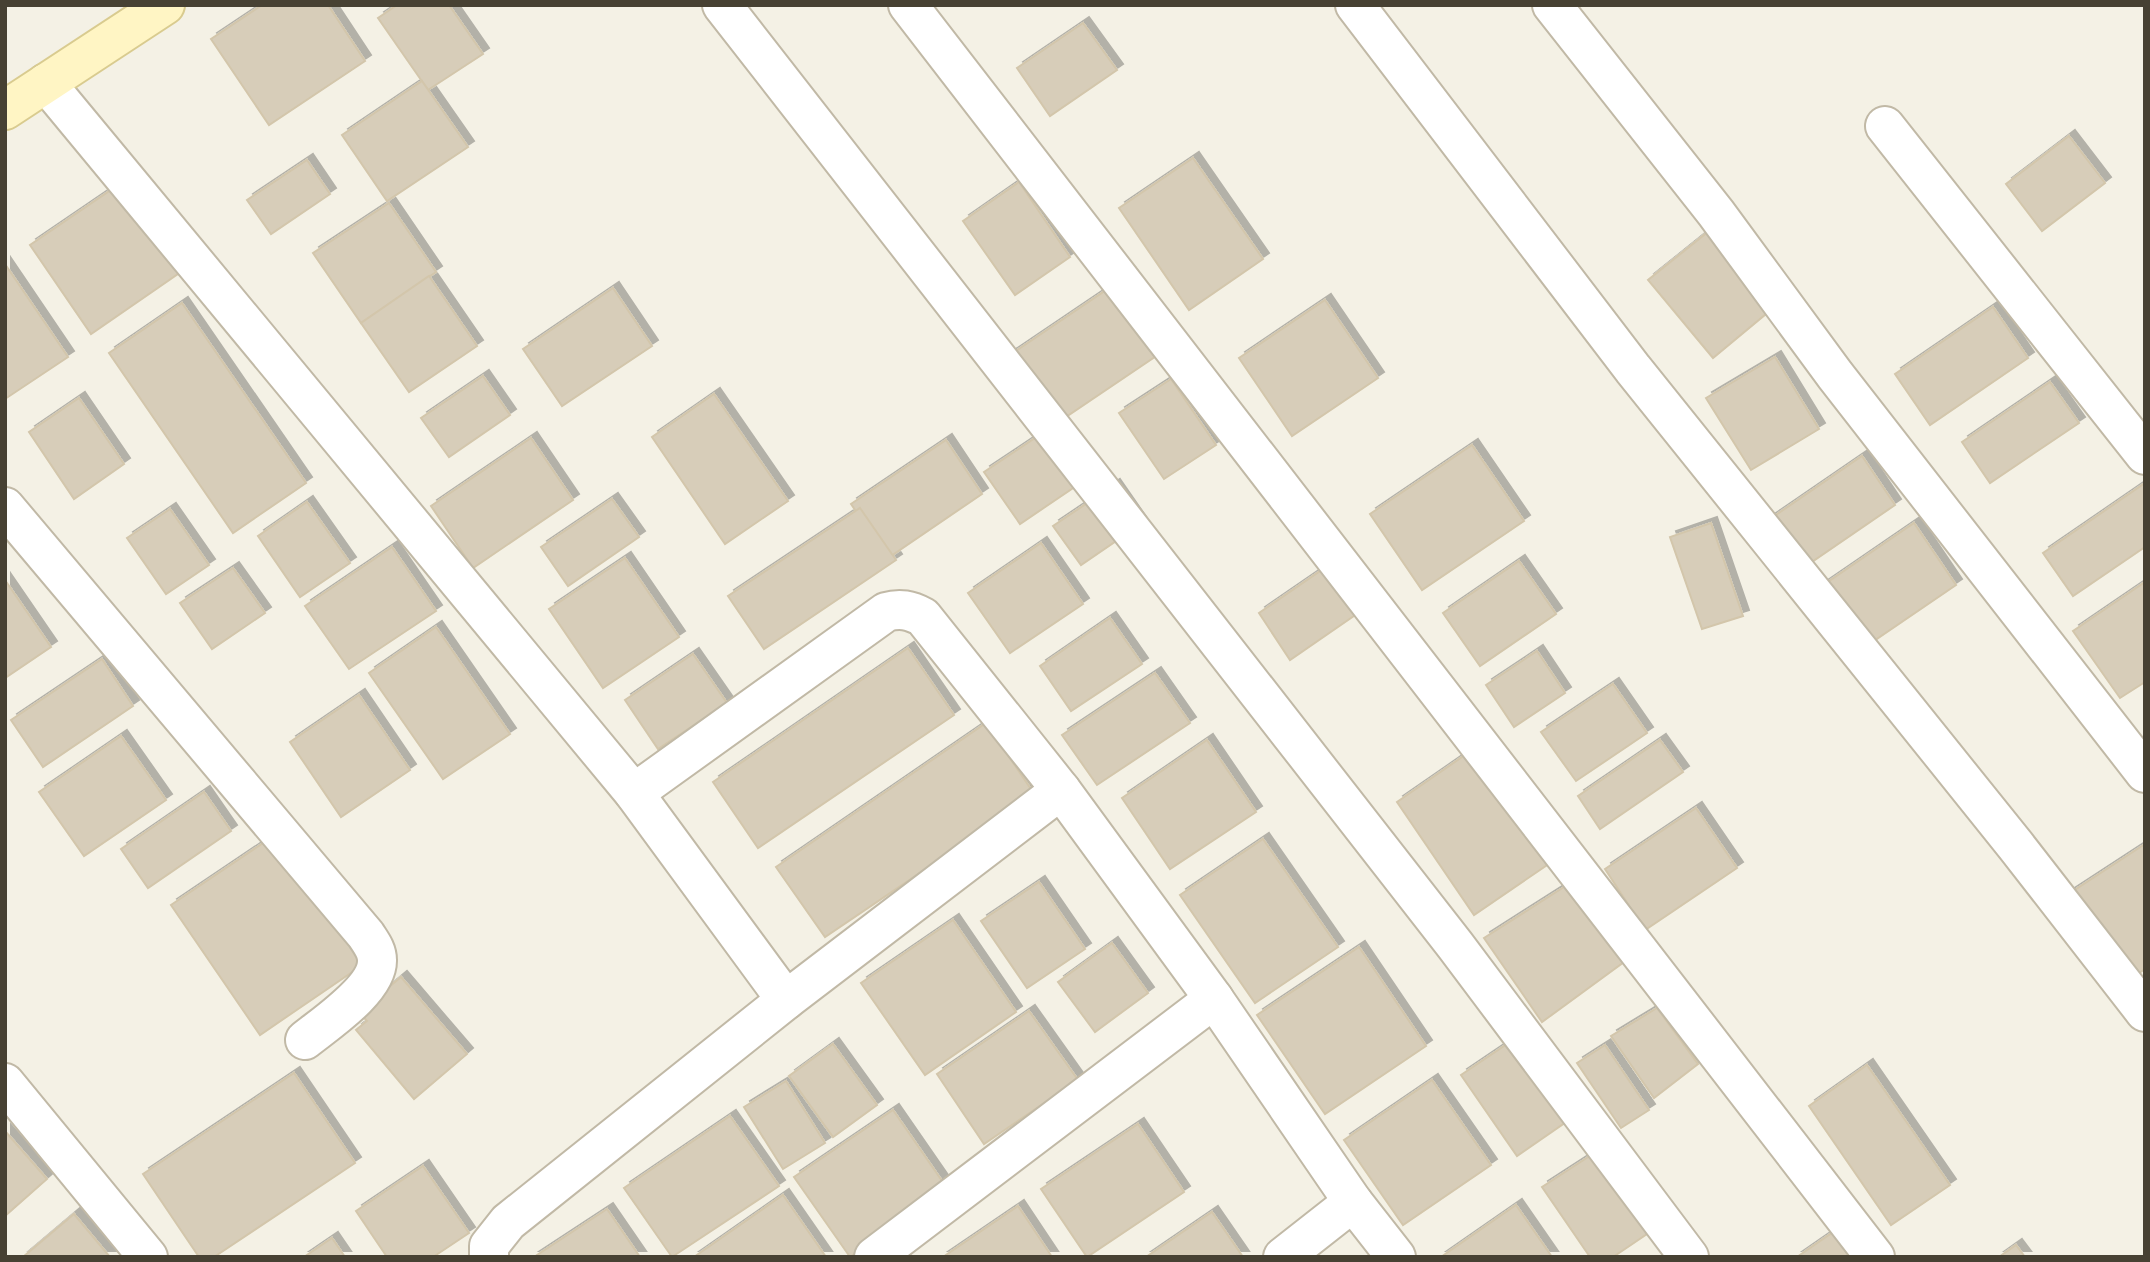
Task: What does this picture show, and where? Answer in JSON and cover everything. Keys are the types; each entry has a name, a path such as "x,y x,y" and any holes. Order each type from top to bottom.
{"main road":[{"path":"5,110 165,5"}],"street":[{"path":"722,5 1455,945 1689,1257"},
{"path":"908,5 1875,1257"},
{"path":"1355,5 1633,369 2016,846 2145,1012"},
{"path":"1552,5 1716,213 1835,375 2145,773"},
{"path":"46,83 634,793 786,1000"},
{"path":"1885,127 2145,455"},
{"path":"5,507 358,925 375,949 377,969 361,993 305,1040"},
{"path":"634,793 886,612 897,609 912,611 923,617 1061,790 1214,999 1353,1202 1396,1257"},
{"path":"489,1257 489,1246 508,1222 786,1000 1061,790"},
{"path":"874,1257 1214,999"},
{"path":"5,1083 148,1257"},
{"path":"1283,1257 1353,1202"}],"building":[{"path":"262,5 328,5 365,61 269,125 211,39"},
{"path":"397,5 449,5 483,54 428,90 378,18"},
{"path":"1083,23 1117,70 1050,116 1017,68"},
{"path":"422,81 468,147 387,201 342,135"},
{"path":"2069,136 2105,183 2042,231 2006,184"},
{"path":"1193,158 1263,259 1189,310 1119,208"},
{"path":"307,160 330,194 271,234 247,200"},
{"path":"130,177 191,265 91,334 30,245"},
{"path":"1019,182 1070,257 1015,295 963,221"},
{"path":"389,203 436,272 361,323 313,253"},
{"path":"1714,227 1778,304 1713,358 1648,280"},
{"path":"5,264 68,357 5,399"},
{"path":"1130,274 1177,342 1051,427 1004,359"},
{"path":"429,276 477,346 409,392 361,323"},
{"path":"613,288 652,346 562,406 523,349"},
{"path":"1325,300 1378,378 1292,436 1239,358"},
{"path":"182,303 306,483 233,533 109,353"},
{"path":"1993,307 2028,358 1930,425 1895,374"},
{"path":"1775,357 1819,429 1751,470 1706,398"},
{"path":"483,376 510,415 449,457 421,418"},
{"path":"1171,379 1216,445 1164,479 1119,413"},
{"path":"2050,382 2079,423 1990,483 1962,442"},
{"path":"714,394 788,501 725,544 652,437"},
{"path":"79,398 124,464 74,499 29,432"},
{"path":"1050,428 1085,480 1020,524 984,472"},
{"path":"531,438 573,500 473,568 431,506"},
{"path":"946,440 982,494 888,558 851,504"},
{"path":"1472,445 1524,521 1422,590 1370,514"},
{"path":"1862,456 1895,505 1803,568 1770,519"},
{"path":"2145,483 2145,547 2073,596 2043,553"},
{"path":"1114,485 1141,524 1081,565 1053,526"},
{"path":"612,499 639,537 568,586 541,547"},
{"path":"307,502 350,563 300,597 258,536"},
{"path":"860,508 896,560 764,649 728,596"},
{"path":"170,509 209,565 166,594 127,538"},
{"path":"1711,523 1743,616 1702,629 1670,537"},
{"path":"1914,523 1956,585 1862,649 1819,588"},
{"path":"1041,543 1083,604 1010,653 968,593"},
{"path":"392,547 436,611 349,669 305,606"},
{"path":"1345,554 1377,600 1290,660 1259,613"},
{"path":"625,558 679,637 603,688 549,609"},
{"path":"1519,561 1556,614 1480,666 1443,613"},
{"path":"233,568 265,613 212,649 180,603"},
{"path":"5,580 51,647 5,678"},
{"path":"2145,582 2145,682 2120,698 2073,631"},
{"path":"1110,618 1142,664 1071,711 1040,666"},
{"path":"436,627 510,734 443,779 369,673"},
{"path":"908,648 954,715 758,848 713,782"},
{"path":"1537,651 1565,693 1514,727 1486,685"},
{"path":"693,654 727,703 658,749 625,700"},
{"path":"102,659 133,706 43,767 11,720"},
{"path":"1155,673 1190,723 1097,785 1062,735"},
{"path":"1613,684 1647,733 1576,781 1541,732"},
{"path":"359,695 410,770 341,817 290,742"},
{"path":"986,723 1035,795 825,937 776,867"},
{"path":"121,736 166,800 84,856 39,792"},
{"path":"1207,740 1256,812 1170,869 1122,798"},
{"path":"1660,740 1683,772 1600,829 1578,796"},
{"path":"1478,746 1556,859 1474,915 1397,802"},
{"path":"204,792 231,831 148,888 121,849"},
{"path":"1696,808 1737,868 1645,930 1605,869"},
{"path":"275,835 364,964 260,1035 171,905"},
{"path":"1263,839 1338,947 1255,1003 1180,895"},
{"path":"2145,844 2145,969 2126,982 2067,895"},
{"path":"1039,882 1085,949 1027,988 981,921"},
{"path":"1564,887 1624,962 1542,1022 1484,938"},
{"path":"953,920 1016,1012 925,1075 861,983"},
{"path":"1112,943 1148,993 1095,1032 1058,982"},
{"path":"1359,947 1426,1046 1325,1114 1257,1015"},
{"path":"401,977 467,1054 414,1099 356,1030 367,1021 359,1012"},
{"path":"1657,1008 1698,1064 1654,1098 1611,1036"},
{"path":"1029,1011 1078,1080 984,1144 937,1074"},
{"path":"1516,1038 1572,1118 1517,1156 1461,1075"},
{"path":"833,1044 877,1105 833,1137 789,1076"},
{"path":"1605,1045 1649,1110 1621,1128 1577,1063"},
{"path":"1867,1065 1950,1185 1891,1225 1809,1106"},
{"path":"294,1073 355,1163 214,1257 199,1257 143,1174"},
{"path":"1432,1080 1491,1165 1403,1225 1344,1140"},
{"path":"786,1081 825,1143 783,1169 744,1107"},
{"path":"893,1110 949,1191 850,1257 794,1177"},
{"path":"730,1116 779,1186 672,1257 624,1188"},
{"path":"1138,1124 1184,1192 1087,1257 1041,1189"},
{"path":"5,1131 47,1179 5,1216"},
{"path":"1599,1150 1653,1230 1613,1257 1590,1257 1542,1187"},
{"path":"423,1166 469,1233 433,1257 387,1257 356,1211"},
{"path":"783,1195 826,1257 694,1257"},
{"path":"1516,1205 1552,1257 1441,1257"},
{"path":"1018,1206 1052,1257 943,1257"},
{"path":"607,1209 640,1257 534,1257"},
{"path":"1212,1212 1243,1257 1146,1257"},
{"path":"74,1214 110,1257 23,1257"},
{"path":"1839,1228 1859,1257 1797,1257"},
{"path":"332,1238 345,1257 304,1257"},
{"path":"2016,1245 2025,1257 1999,1257"}]}
